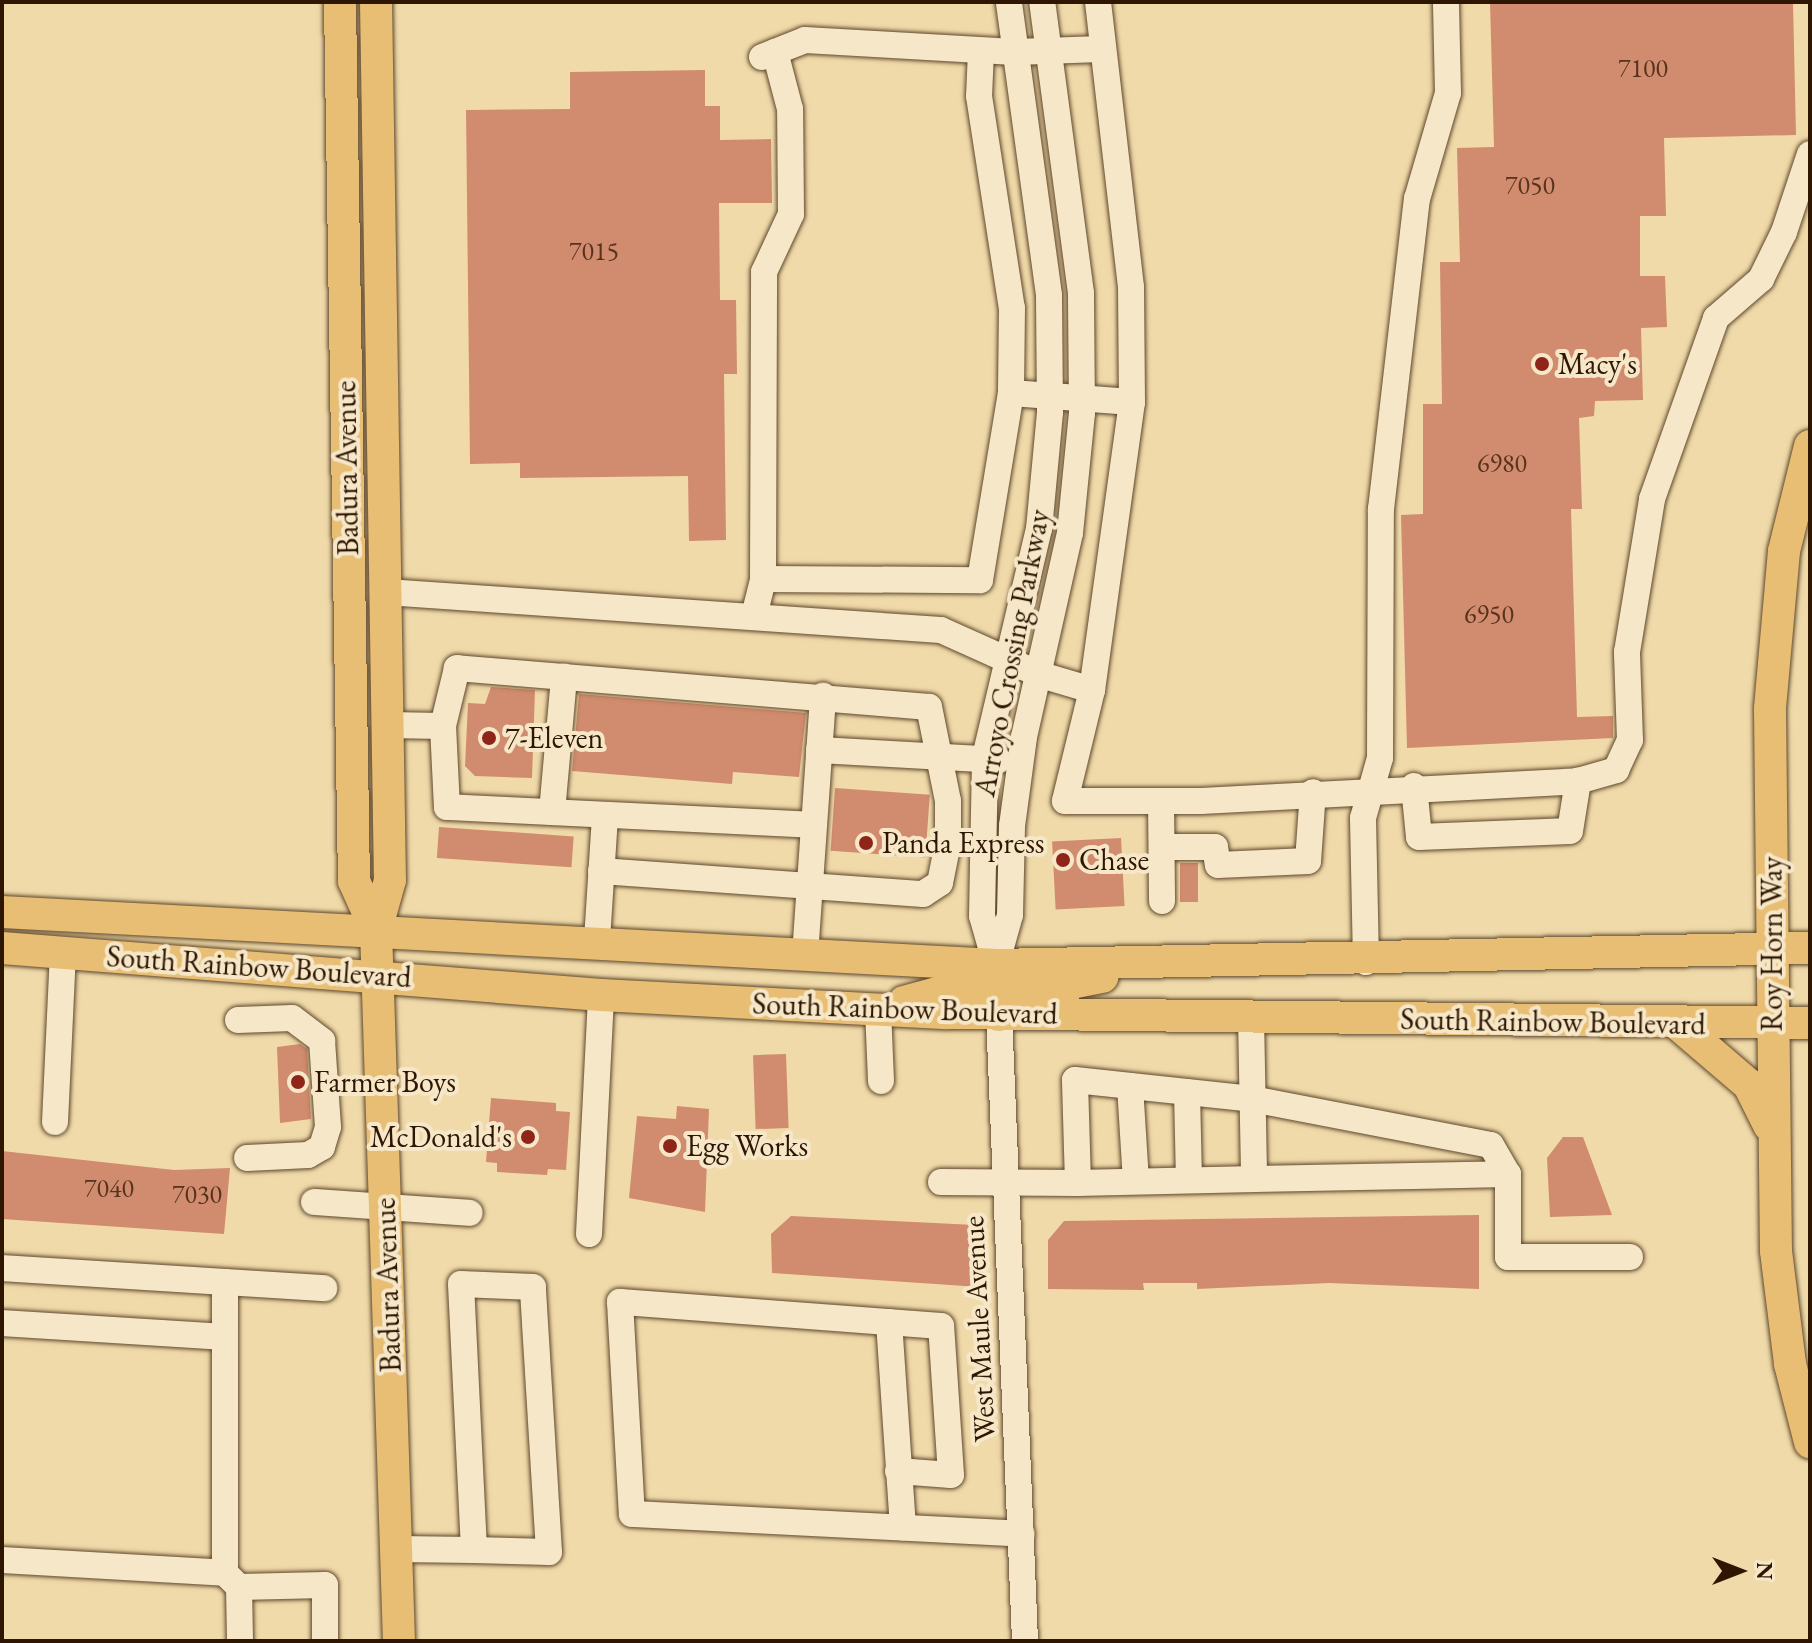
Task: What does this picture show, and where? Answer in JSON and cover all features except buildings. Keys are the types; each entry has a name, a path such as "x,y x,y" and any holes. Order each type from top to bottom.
{"main road":[{"name":"Badura Avenue","path":"340,2 354,881 376,930"},
{"name":"Badura Avenue","path":"376,2 390,880 376,930 399,1641"},
{"name":"Roy Horn Way","path":"1810,446 1784,551 1774,637 1772,948 1773,1132 1781,1307 1810,1442"},
{"path":"349,592 386,592"},
{"name":"South Rainbow Boulevard","path":"2,912 597,940 996,965 1140,967 1810,948"},
{"name":"South Rainbow Boulevard","path":"2,948 377,975 601,995 999,1015 1679,1025 1810,1023"},
{"path":"878,1009 948,990 982,990 995,980 996,965"},
{"path":"999,1015 1010,997 1021,993 1140,967"},
{"path":"1679,1025 1749,1085 1773,1132"}],"street":[{"name":"Arroyo Crossing Parkway","path":"996,965 982,916 985,757 1039,529 1050,392 1049,295 1009,2"},
{"name":"Arroyo Crossing Parkway","path":"996,965 1010,915 1020,765 1070,533 1082,400 1081,293 1042,2"},
{"path":"1098,2 1101,49 1131,287 1132,402 1092,690 1065,801 1161,801 1374,787 1578,781 1616,770 1626,753 1627,652 1652,499 1716,318 1761,279 1784,232 1810,154"},
{"path":"1366,962 1363,818 1374,787 1381,501 1417,199 1448,93 1446,2"},
{"path":"754,616 763,579 764,272 791,214 790,109 767,55 805,40 981,51 1101,49"},
{"path":"763,579 980,580 1011,393 1012,308 979,96 981,51"},
{"path":"1011,393 1050,392 1082,400 1132,402"},
{"path":"386,592 941,630 1041,675 1092,690"},
{"path":"601,871 923,894 940,883 948,801 935,755 929,707 457,668 443,726 447,807 814,825"},
{"path":"552,812 564,677"},
{"path":"805,955 823,696"},
{"path":"388,725 443,726"},
{"path":"819,750 985,757 1020,765"},
{"path":"1414,786 1419,837 1570,831 1578,781"},
{"path":"1164,847 1215,847 1218,865 1308,861 1313,792"},
{"path":"1161,801 1164,847 1162,901"},
{"path":"597,940 605,815"},
{"path":"55,1122 63,952"},
{"path":"589,1234 601,995"},
{"path":"878,1009 881,1081"},
{"name":"West Maule Avenue","path":"999,1015 1025,1641"},
{"path":"1251,1017 1254,1179"},
{"path":"238,1020 292,1018 322,1041 328,1127 322,1147 308,1155 247,1158"},
{"path":"1078,1183 1075,1080 1252,1099 1491,1145 1508,1174 1508,1257 1630,1257"},
{"path":"1130,1086 1136,1181"},
{"path":"1187,1092 1189,1180"},
{"path":"941,1182 1005,1180 1078,1183 1508,1174"},
{"path":"314,1202 470,1213"},
{"path":"2,1268 324,1288"},
{"path":"225,1282 232,1580 240,1641"},
{"path":"397,1549 549,1552 533,1287 461,1284 474,1550"},
{"path":"898,1471 951,1475 941,1326 620,1302 632,1514 1021,1534"},
{"path":"889,1322 903,1528"},
{"path":"2,1323 225,1337"},
{"path":"2,1560 325,1585 325,1641"}],"place":[{"name":"Macy's","path":"1542,364"},
{"name":"7-Eleven","path":"489,738"},
{"name":"Panda Express","path":"866,843"},
{"name":"Chase","path":"1063,860"},
{"name":"Farmer Boys","path":"298,1082"},
{"name":"McDonald's","path":"528,1137"},
{"name":"Egg Works","path":"670,1146"}]}
